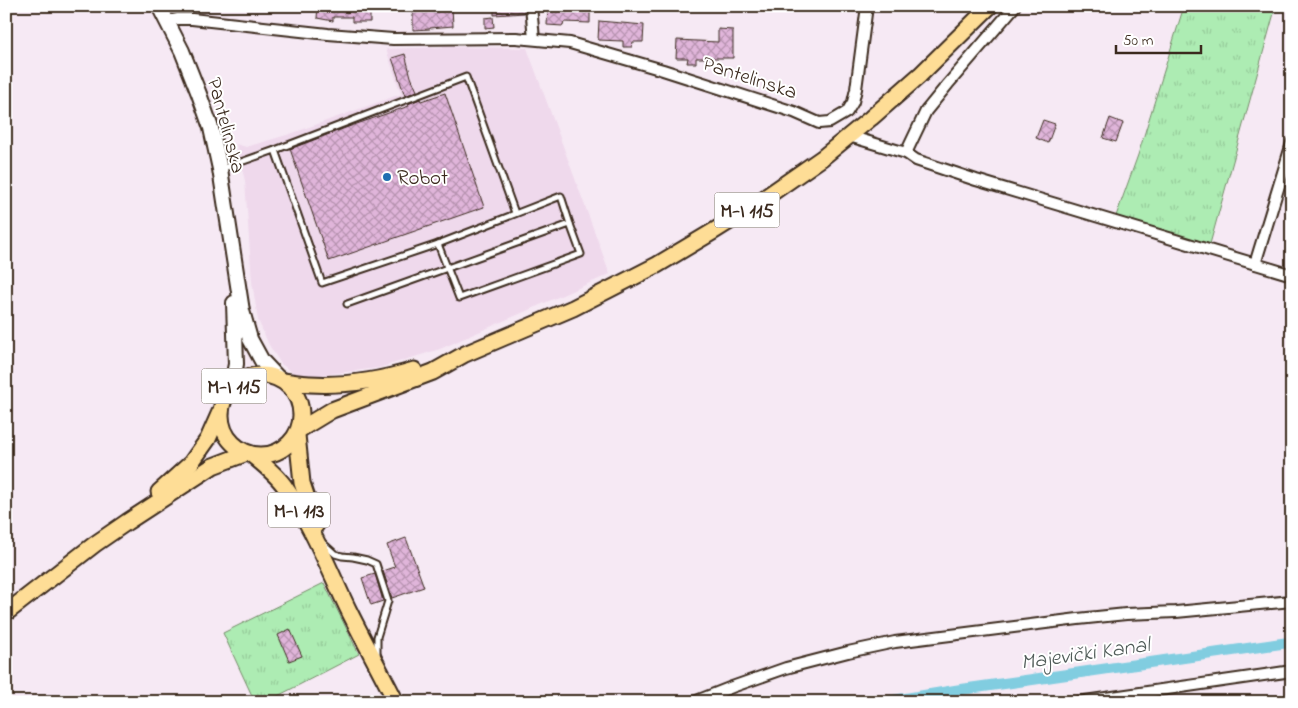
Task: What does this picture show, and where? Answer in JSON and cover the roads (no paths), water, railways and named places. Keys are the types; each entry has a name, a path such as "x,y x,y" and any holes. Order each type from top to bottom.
{"main road":[{"name":"Pantelinska","path":"159,6 182,51 211,128 220,169 232,244"},
{"name":"M-I 115","path":"127,522 191,463 208,439 221,411 224,399 241,380 253,376 266,375 309,384 335,384 364,381 399,374 465,354 573,308 687,248 743,213 822,158 920,75 990,6"},
{"path":"232,244 242,311 250,340 262,361 280,379"},
{"path":"231,389 236,364 232,244"},
{"name":"M-I 115","path":"221,411 222,424 227,436 235,447 250,454 266,456 278,452 289,445 298,433 332,410 433,372 465,354"},
{"name":"M-I 115","path":"280,379 298,397 302,419 298,433"},
{"name":"M-I 113","path":"298,433 302,483 332,574"},
{"name":"M-I 115","path":"6,613 95,544 127,522 213,466 250,454"},
{"name":"M-I 113","path":"250,454 264,465 284,486 300,512 396,702"}],"street":[{"path":"531,6 534,39"},
{"name":"Pantelinska","path":"168,21 178,18 192,19 393,39 516,38 570,43 663,70 794,112 819,123 830,122 847,112 853,102 867,6"},
{"path":"906,153 926,111 1015,6"},
{"path":"849,136 906,153 916,160 976,180 1292,275"},
{"path":"1255,264 1292,143"},
{"path":"694,702 786,668 895,642 1078,619 1126,614 1176,612 1292,600"},
{"path":"1078,702 1292,671"}],"lane":[{"path":"220,169 466,77 515,214"},
{"path":"275,150 322,283 438,244 560,196 581,254 458,298 438,244"},
{"path":"347,304 570,224"},
{"path":"321,541 335,554 367,560 376,564 388,601 378,637 376,664"}],"waterway":[{"name":"Majevički Kanal","path":"884,702 1292,642"}],"place":[{"name":"Robot","path":"387,177"}]}
